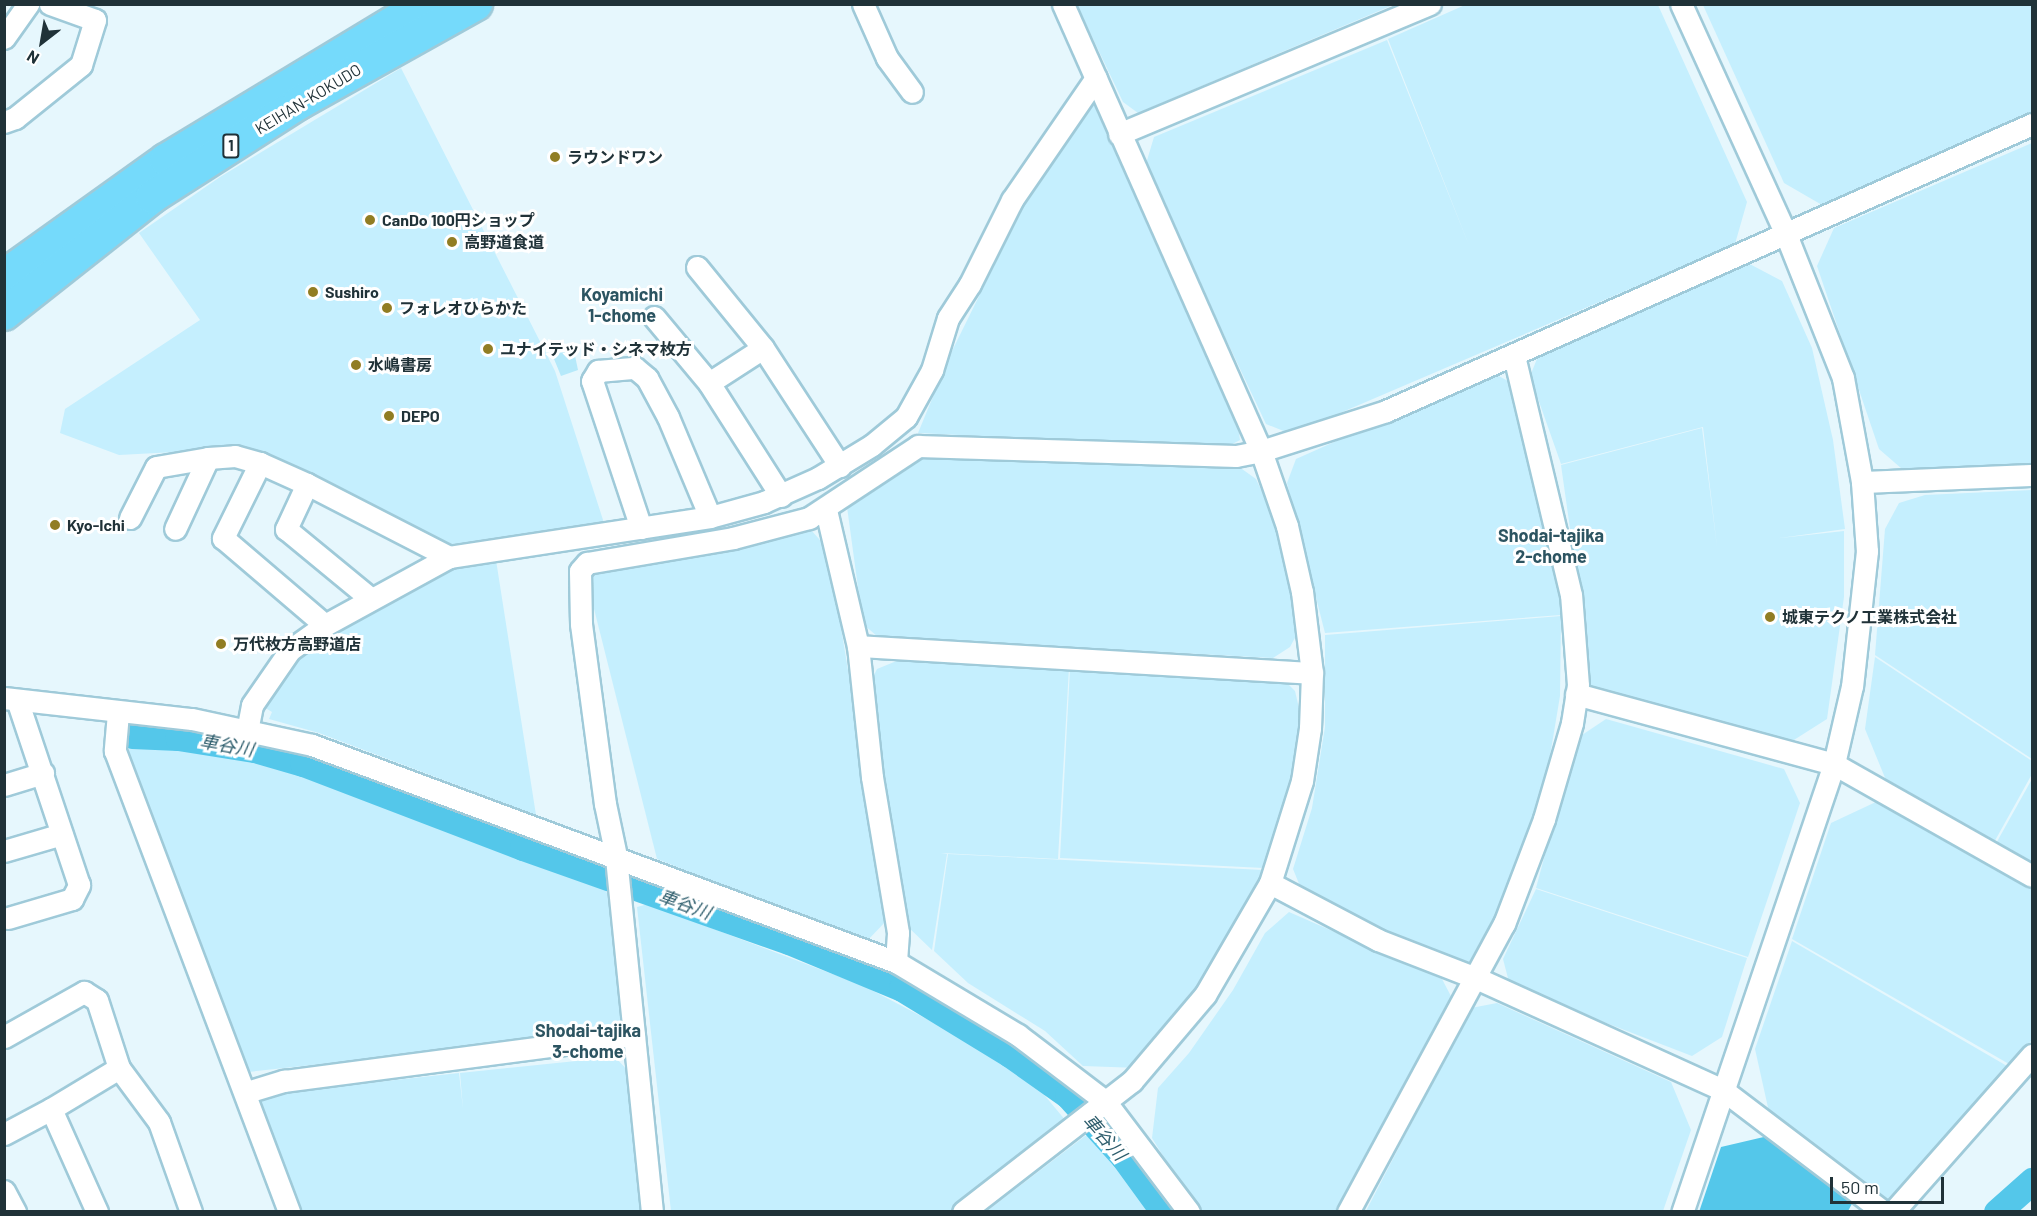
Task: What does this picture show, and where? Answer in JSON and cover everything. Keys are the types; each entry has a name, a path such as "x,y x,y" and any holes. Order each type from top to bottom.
{"highway":[{"name":"KEIHAN-KOKUDO","path":"4,276 166,160 424,4"},
{"name":"KEIHAN-KOKUDO","path":"4,314 152,197 299,103 476,4"}],"street":[{"path":"4,38 28,4"},
{"path":"4,122 15,118 81,65 95,20 50,4"},
{"path":"863,4 887,58 912,92"},
{"path":"963,1212 1132,1081 1206,995 1270,883 1302,781 1310,728 1312,673 1302,592 1287,526 1261,451 1063,4"},
{"path":"1119,134 1430,4"},
{"path":"1681,4 1785,232 1843,378 1862,482 1867,551 1864,596 1852,686 1834,764 1682,1212"},
{"path":"247,731 252,705 290,650 325,624 449,557 710,517 781,496 840,465 906,417 932,370 948,318 970,284 1012,200 1096,78"},
{"path":"652,1212 617,864 604,804 580,624 580,571 587,563 733,538 809,518 826,510 895,459 918,446 1236,456 1261,451 1386,411 2032,124"},
{"path":"697,267 763,348 840,465"},
{"path":"654,318 709,383 781,496"},
{"path":"709,383 763,348"},
{"path":"1348,1212 1504,924 1544,819 1572,723 1576,694 1571,595 1514,356"},
{"path":"641,528 592,381 598,371 635,368 647,378 668,417 710,517"},
{"path":"130,518 156,467 235,456 260,463 307,484 449,557"},
{"path":"175,528 208,458"},
{"path":"260,463 223,538 325,624"},
{"path":"1862,482 2032,475"},
{"path":"307,484 286,530 370,599"},
{"path":"826,510 858,646 872,777 898,933 896,962"},
{"path":"858,646 1312,673"},
{"path":"1576,694 1834,764 2032,876"},
{"path":"11,699 118,713 192,719 312,745 617,864 896,962 1018,1035 1189,1212"},
{"path":"8,918 72,899 79,885 43,773 11,699"},
{"path":"118,713 116,751 247,1092 289,1212"},
{"path":"4,784 43,773"},
{"path":"4,851 62,834"},
{"path":"1270,883 1378,940 1476,978 1723,1090 1884,1212"},
{"path":"4,1037 84,992 97,1000 119,1068 159,1122 191,1212"},
{"path":"247,1092 284,1081 634,1035"},
{"path":"1893,1212 2032,1054"},
{"path":"4,1134 119,1068"},
{"path":"51,1109 97,1212"},
{"path":"4,1191 15,1212"}],"shaded area":[{"path":"1077,5 1393,5 1138,113 1123,102"},
{"path":"1465,5 1658,5 1747,202 1735,244 1291,434 1266,424 1145,167 1154,137 1387,40 1470,248 1388,39"},
{"path":"1703,5 2032,5 2032,112 1822,205 1784,183"},
{"path":"401,68 555,371 604,523 451,550 250,448 119,455 60,433 65,409 200,320 139,233 220,177"},
{"path":"1092,98 1238,427 1240,440 1225,448 918,433 951,353 1053,146"},
{"path":"2032,143 2032,469 1909,475 1879,449 1817,266 1834,228"},
{"path":"1744,261 1782,281 1812,348 1833,440 1845,529 1772,539 1844,531 1844,597 1827,719 1786,745 1601,696 1582,680 1579,592 1561,465 1702,428 1717,547 1703,427 1561,464 1530,376 1539,354"},
{"path":"574,351 578,370 561,376 552,354"},
{"path":"1491,372 1510,382 1561,586 1561,615 1325,633 1287,483 1296,459"},
{"path":"927,454 1242,469 1256,479 1282,534 1297,634 1290,647 1273,658 878,637 863,624 847,507 913,459"},
{"path":"2032,490 2032,759 1875,655 1885,529 1899,503 1925,495"},
{"path":"811,530 828,549 889,918 866,942 657,859 587,581 602,568"},
{"path":"496,560 536,815 319,733 269,719 272,712 262,706 296,653 439,569"},
{"path":"1561,616 1560,696 1541,810 1478,959 1459,966 1304,896 1293,869 1312,808 1325,727 1325,635"},
{"path":"1875,657 2032,761 2032,774 1992,846 1888,785 1865,729"},
{"path":"899,660 1069,668 1058,859 941,853 947,854 932,950 906,925 869,685 877,669"},
{"path":"1070,669 1278,678 1295,691 1299,708 1298,737 1284,816 1264,868 1060,858"},
{"path":"1606,719 1784,769 1800,803 1748,957 1536,888 1576,739"},
{"path":"131,742 259,758 600,884 611,898 627,1017 619,1032 248,1072 127,758"},
{"path":"2032,779 2032,868 1994,847"},
{"path":"1878,801 2032,889 2032,1040 2009,1064 1792,939 1831,823"},
{"path":"948,854 1263,870 1221,961 1139,1068 1083,1066 1045,1031 968,983 934,951"},
{"path":"1536,889 1747,958 1722,1037 1692,1056 1510,986 1503,959"},
{"path":"648,904 864,986 957,1035 1036,1085 1066,1121 951,1211 671,1211 637,907"},
{"path":"1289,912 1442,979 1453,1000 1338,1211 1197,1211 1152,1138 1158,1088 1189,1053 1233,990 1265,933"},
{"path":"1792,941 2007,1066 1888,1200 1769,1112 1755,1049"},
{"path":"1497,1003 1671,1082 1691,1130 1663,1211 1366,1211 1471,1008"},
{"path":"615,1057 633,1076 651,1211 299,1211 259,1104 268,1094 459,1073 463,1109 460,1073"},
{"path":"1085,1136 1098,1136 1150,1211 987,1211"}],"water":[{"path":"1768,1136 1853,1202 1848,1211 1699,1212 1721,1147"}],"waterway":[{"name":"車谷川","path":"132,735 178,737 255,749 303,763 523,847 789,941 902,988 1010,1054 1068,1095 1124,1157 1164,1212"},
{"path":"1997,1212 2032,1181"}],"place":[{"name":"ラウンドワン","path":"555,157"},
{"name":"CanDo 100円ショップ","path":"370,220"},
{"name":"高野道食道","path":"452,242"},
{"name":"Sushiro","path":"313,292"},
{"name":"フォレオひらかた","path":"387,308"},
{"name":"ユナイテッド・シネマ枚方","path":"488,349"},
{"name":"水嶋書房","path":"356,365"},
{"name":"DEPO","path":"389,416"},
{"name":"Kyo-Ichi","path":"55,525"},
{"name":"城東テクノ工業株式会社","path":"1770,617"},
{"name":"万代枚方高野道店","path":"221,644"}],"district":[{"name":"Koyamichi 1-chome","path":"622,305"},
{"name":"Shodai-tajika 2-chome","path":"1551,546"},
{"name":"Shodai-tajika 3-chome","path":"588,1041"}]}
